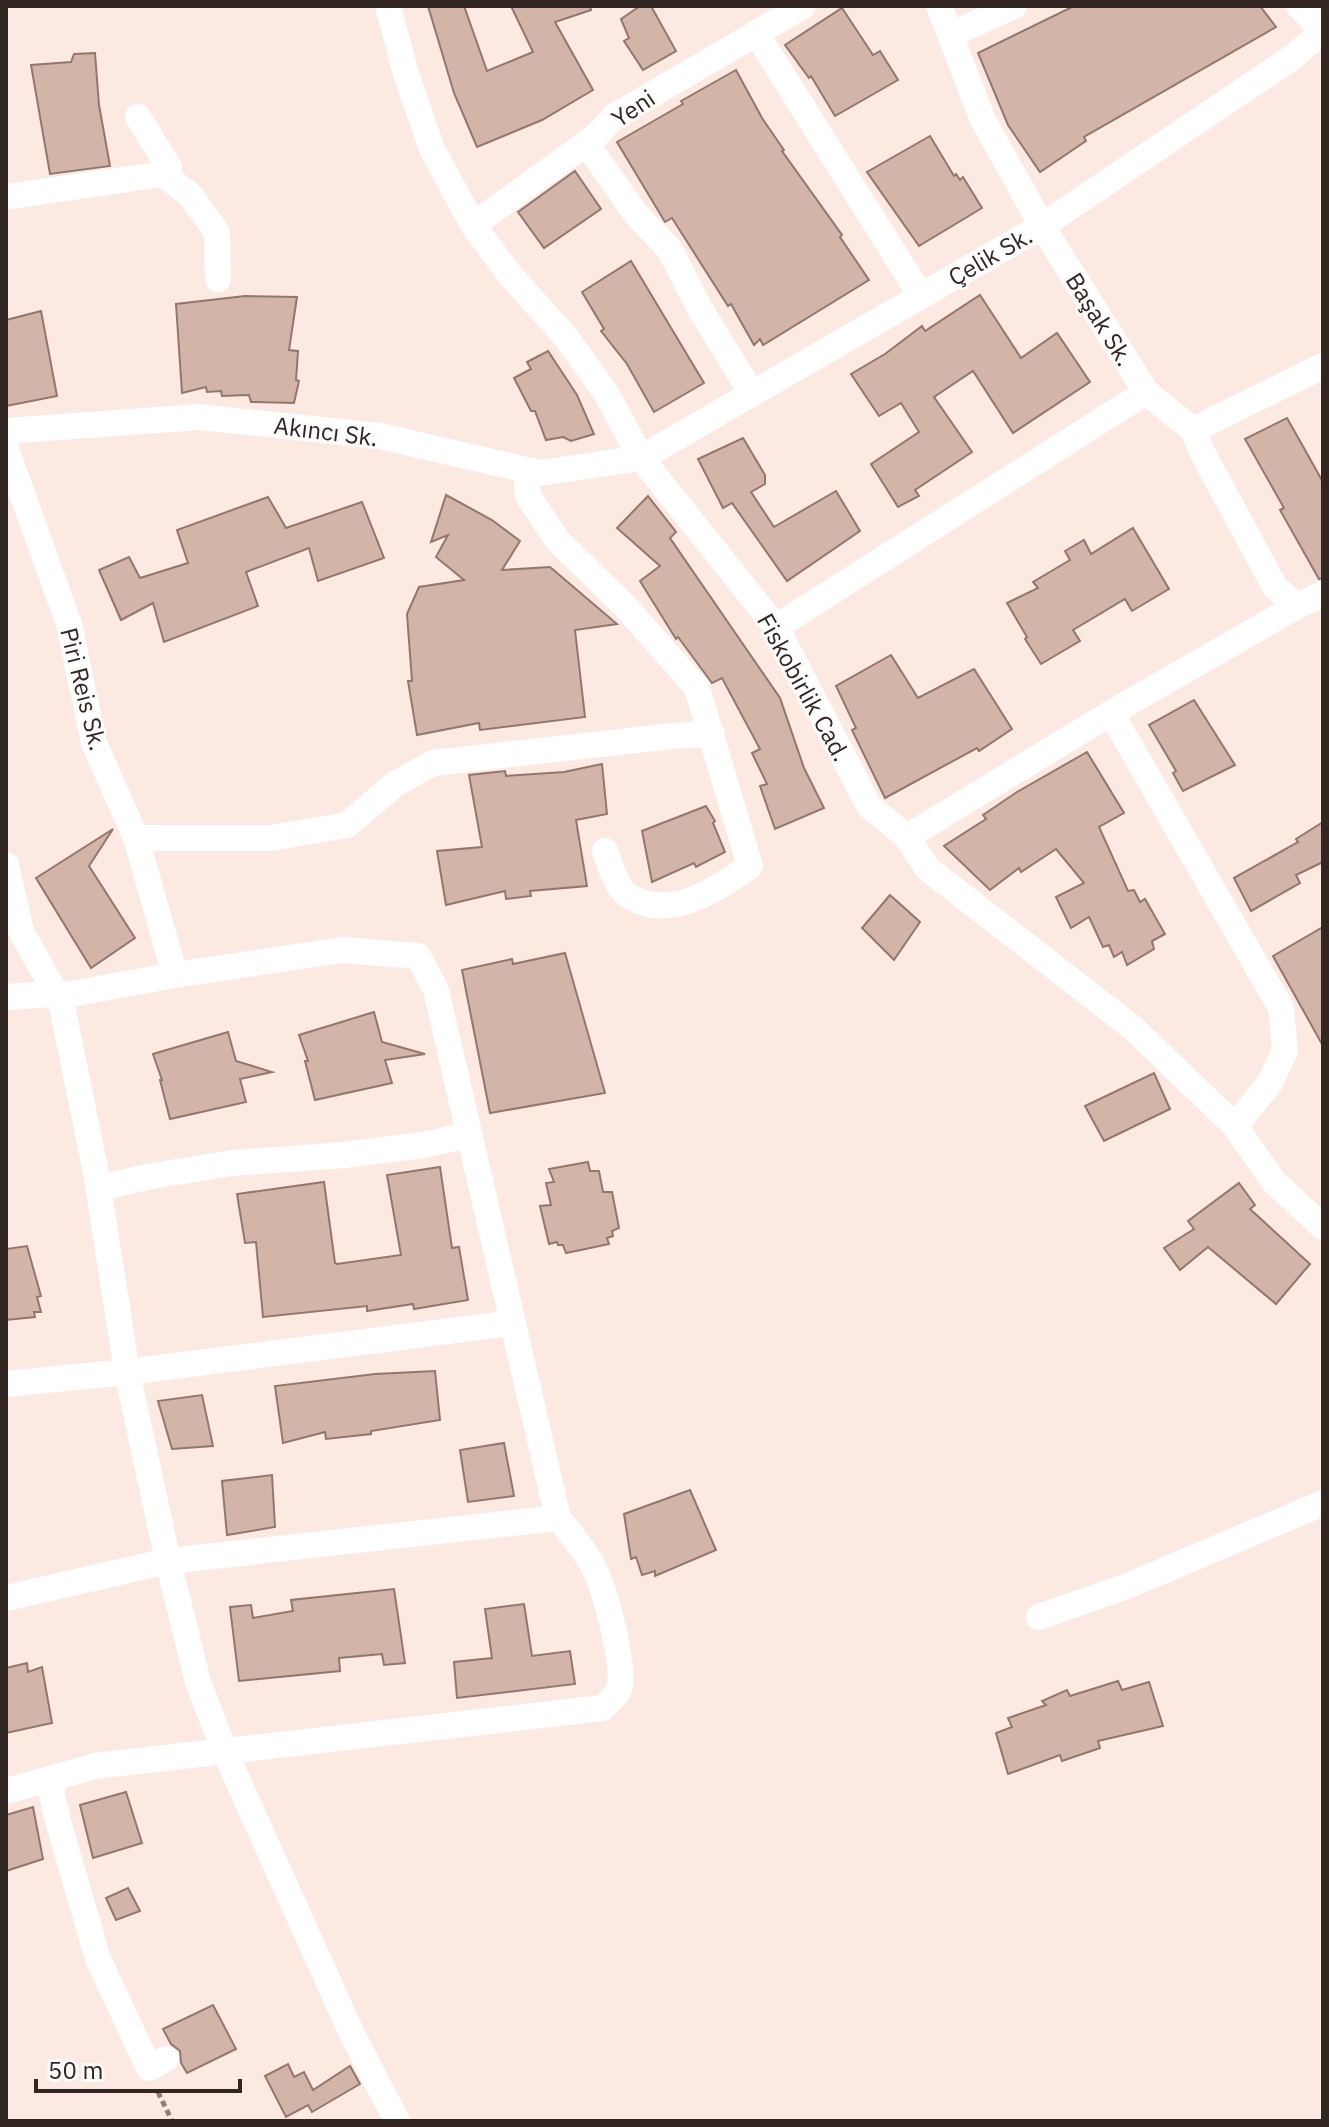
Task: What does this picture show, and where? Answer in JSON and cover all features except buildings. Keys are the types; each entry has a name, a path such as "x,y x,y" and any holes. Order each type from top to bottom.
{"street":[{"name":"Fiskobirlik Cad.","path":"388,6 406,74 432,149 473,225 510,275 565,336 598,382 641,458 776,627 869,806 907,837 928,869 1133,1028 1235,1126 1274,1182 1323,1227"},
{"name":"Yeni","path":"473,225 586,143 615,116 803,6"},
{"name":"Başak Sk.","path":"939,6 983,120 1042,226 1146,392 1193,430 1275,587 1297,606"},
{"path":"950,35 1014,6"},
{"path":"1299,6 1323,31"},
{"name":"Çelik Sk.","path":"641,458 1042,226 1293,57 1323,31"},
{"path":"756,33 921,296"},
{"path":"6,197 163,174 169,167 138,117"},
{"path":"586,143 635,213 670,250 699,307 752,394"},
{"path":"163,174 190,195 217,232 218,279"},
{"path":"1193,430 1323,366"},
{"path":"776,627 1146,392"},
{"name":"Akıncı Sk.","path":"6,431 199,417 380,436 540,473 641,458"},
{"name":"Piri Reis Sk.","path":"6,449 69,624 94,743 136,838 175,975"},
{"path":"526,470 528,496 558,541 624,605 697,688 750,866 682,904 649,905 625,894 605,851"},
{"path":"907,837 1111,713 1323,594"},
{"path":"1111,713 1281,1008 1285,1050 1270,1083 1235,1126"},
{"path":"136,838 271,838 347,825 395,784 433,763 712,734"},
{"path":"6,865 21,931 58,995 98,1188 127,1372 198,1682 224,1750 352,2034 397,2121"},
{"path":"6,997 58,995 342,950 418,956 436,990 558,1518 595,1570 621,1668 619,1692 603,1708 95,1766 6,1791"},
{"path":"98,1188 232,1163 344,1155 423,1145 469,1135"},
{"path":"6,1384 127,1372 512,1323"},
{"path":"1039,1617 1130,1585 1323,1503"},
{"path":"6,1598 168,1561 558,1518"},
{"path":"53,1778 52,1795 58,1821 98,1959 149,2068 166,2059"}]}
